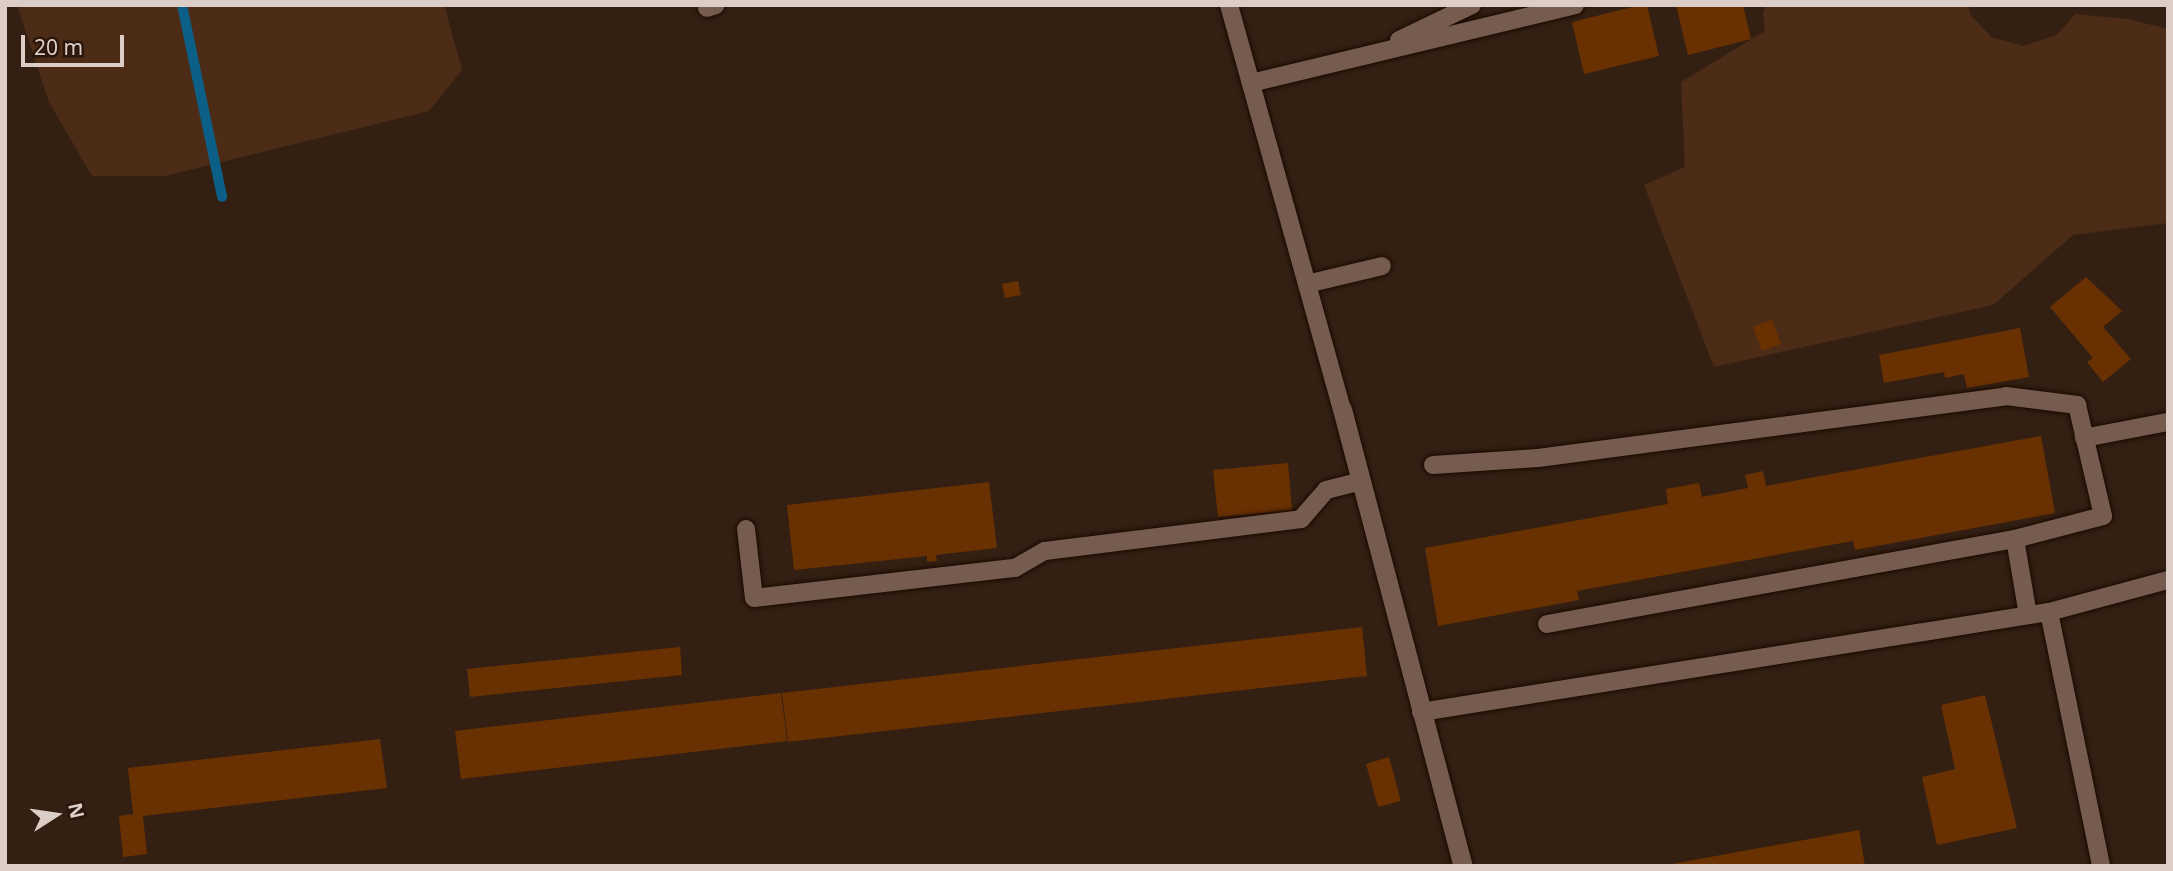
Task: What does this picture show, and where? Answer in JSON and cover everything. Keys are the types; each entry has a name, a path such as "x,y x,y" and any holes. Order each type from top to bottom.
{"street":[{"path":"1342,409 1463,866"}],"lane":[{"path":"1229,5 1342,409"},
{"path":"1368,55 1472,5"},
{"path":"1251,83 1574,5"},
{"path":"1307,284 1382,266"},
{"path":"1433,465 1538,458 2006,396 2077,405 2103,516 2015,539 1547,624"},
{"path":"2084,438 2168,422"},
{"path":"746,529 754,598 1015,568 1045,551 1301,519 1326,490 1361,481"},
{"path":"2015,539 2028,615"},
{"path":"1421,712 2049,612 2168,580"},
{"path":"2049,612 2101,866"}],"shaded area":[{"path":"17,5 444,5 462,70 429,111 165,176 92,176 49,102"},
{"path":"1767,5 1969,5 1970,14 1991,37 2023,46 2057,35 2075,14 2127,19 2168,29 2168,223 2073,235 1993,305 1714,367 1644,185 1685,167 1681,82 1765,31 1763,12"}],"building":[{"path":"1647,5 1659,56 1584,74 1572,22"},
{"path":"1676,5 1743,5 1751,39 1688,55"},
{"path":"2086,277 2122,311 2103,327 2131,359 2103,382 2087,362 2093,358 2050,307"},
{"path":"1018,281 1021,295 1005,298 1002,284"},
{"path":"1772,320 1781,344 1762,351 1753,327"},
{"path":"2020,328 2029,377 1967,388 1964,374 1945,378 1944,372 1884,383 1879,355"},
{"path":"2041,436 2055,513 1855,550 1853,541 1577,591 1579,600 1438,626 1425,548 1668,504 1666,489 1699,483 1702,497 1748,488 1745,475 1763,471 1766,486"},
{"path":"1288,463 1292,510 1218,517 1213,470"},
{"path":"989,482 997,548 936,555 937,561 927,562 927,556 794,570 787,505"},
{"path":"1362,627 1367,676 788,742 782,693"},
{"path":"680,647 682,675 470,697 467,669"},
{"path":"781,693 787,741 461,779 455,731"},
{"path":"1985,695 2017,828 1937,845 1922,777 1955,769 1941,705"},
{"path":"380,739 387,788 143,816 147,854 123,857 119,816 133,814 128,768"},
{"path":"1389,757 1401,801 1378,807 1366,764"},
{"path":"1859,830 1865,866 1672,866 1672,864"}],"waterway":[{"path":"182,5 222,197"}]}
